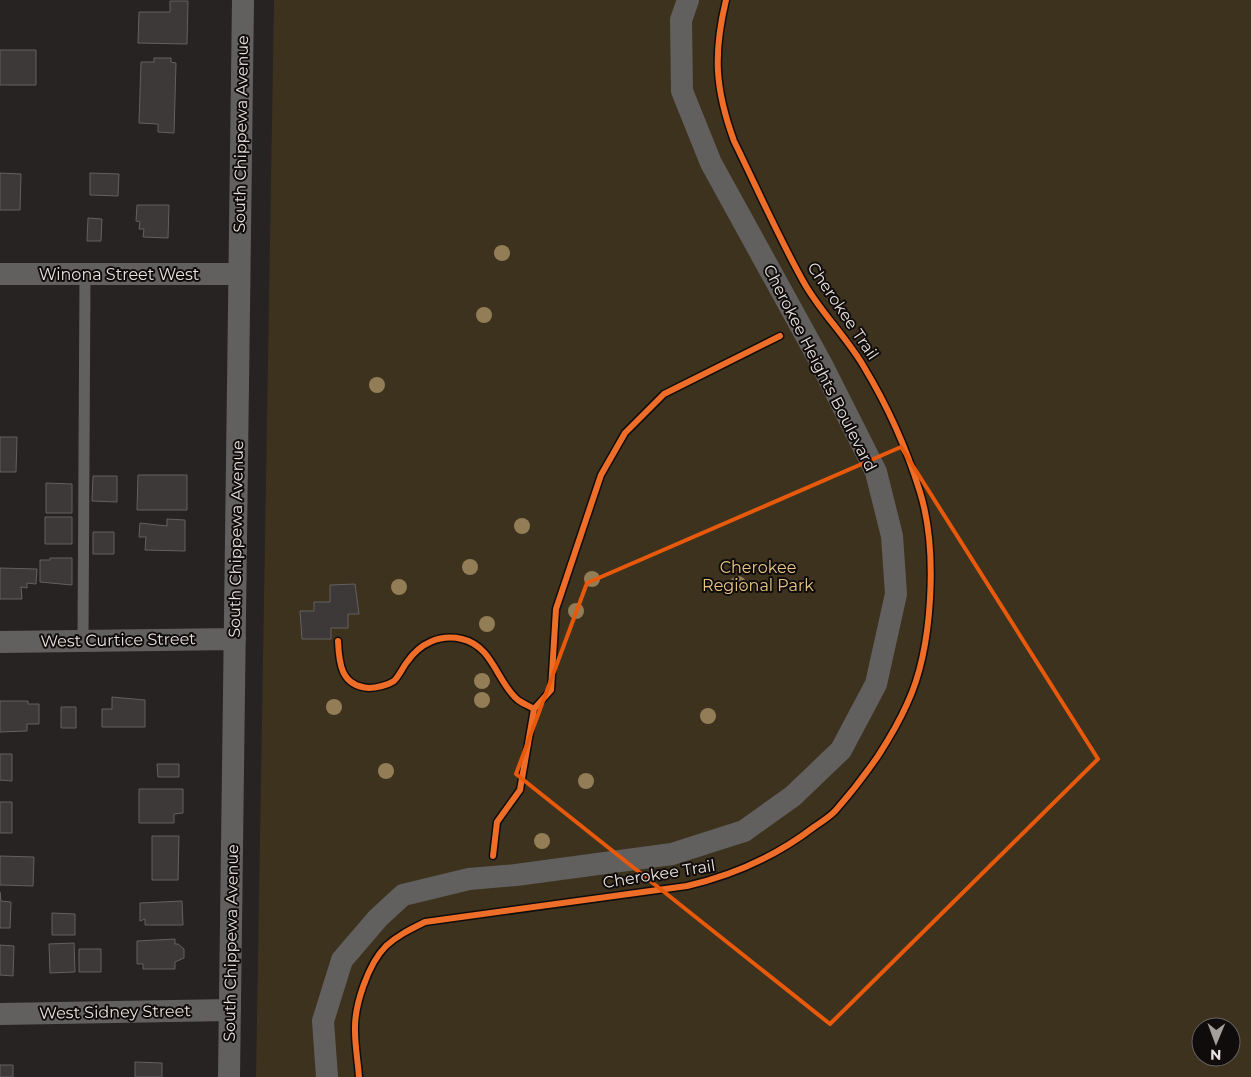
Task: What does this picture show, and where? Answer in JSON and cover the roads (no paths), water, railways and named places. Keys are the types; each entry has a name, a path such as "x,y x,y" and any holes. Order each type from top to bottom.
{"street":[{"name":"South Chippewa Avenue","path":"229,1077 242,0"},
{"name":"Cherokee Heights Boulevard","path":"327,1077 323,1021 342,960 378,918 403,895 469,879 516,875 672,854 744,831 793,796 841,750 876,684 896,594 892,536 876,472 820,363 711,163 682,91 681,20 688,0"},
{"name":"Winona Street West","path":"0,274 239,274"},
{"name":"West Curtice Street","path":"0,642 235,639"},
{"name":"West Sidney Street","path":"0,1014 230,1010"}],"lane":[{"path":"82,641 85,274"}],"park label":[{"name":"Cherokee Regional Park","path":"758,576"}]}
